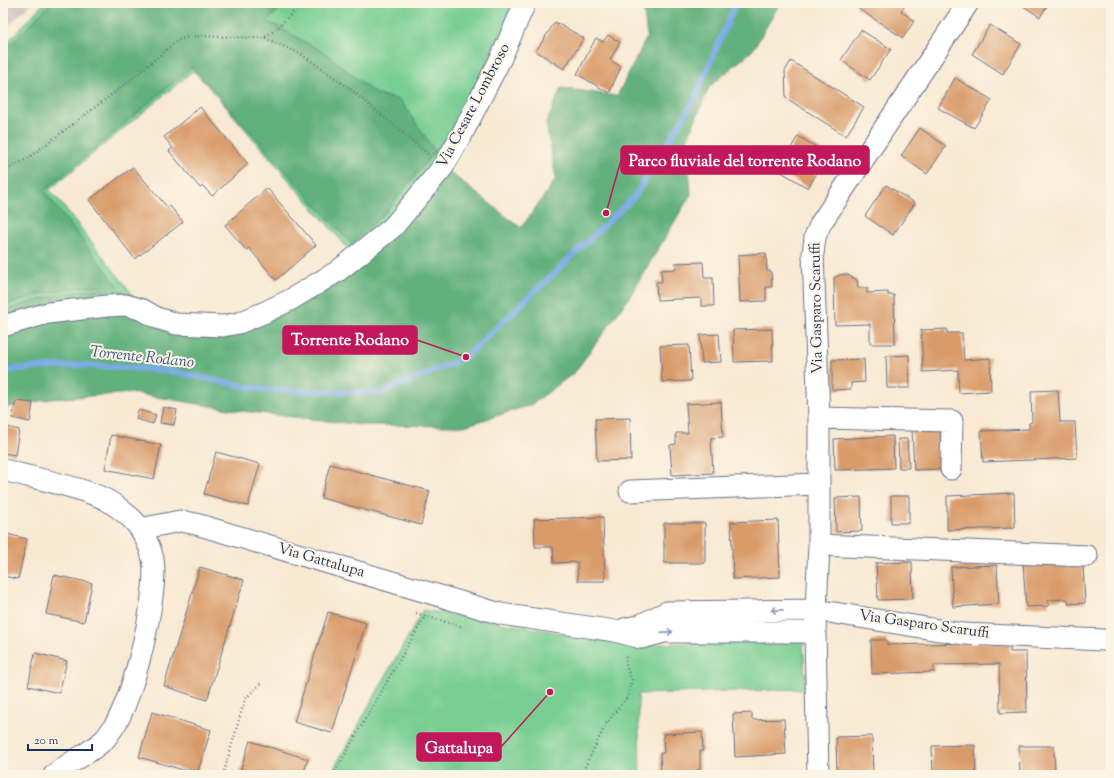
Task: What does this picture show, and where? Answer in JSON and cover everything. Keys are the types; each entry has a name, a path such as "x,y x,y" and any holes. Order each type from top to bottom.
{"street":[{"name":"Via Cesare Lombroso","path":"3,326 48,313 114,305 126,305 143,310 157,318 176,324 218,326 239,323 290,300 338,271 393,227 443,167 461,136 501,58 526,3"},
{"name":"Via Gasparo Scaruffi","path":"818,775 816,610 819,545 819,418 813,254 815,237 821,223 968,3"},
{"path":"819,418 952,420 951,469"},
{"path":"3,470 79,489 106,500 132,520 140,529 153,559 154,582 143,644 134,679 117,721 103,740 54,775"},
{"path":"630,490 819,484"},
{"name":"Via Gattalupa","path":"140,529 180,521 196,524 501,614"},
{"path":"819,545 1087,556"},
{"name":"Via Gasparo Scaruffi","path":"615,632 638,626 667,612 816,610 963,634 1104,640"},
{"name":"Via Gasparo Scaruffi","path":"501,614 615,632 641,638 664,632 816,632"}],"path":[{"path":"264,38 275,30 303,3"},
{"path":"3,172 27,159 127,83 178,40 188,37 201,36 264,38 301,54 349,88 443,167"},
{"path":"334,775 425,616 410,611"},
{"path":"583,775 585,767 606,724 628,696 632,679 627,672 625,663 627,648 641,638"},
{"path":"223,775 246,699 261,683"}],"shaded area":[{"path":"3,3 32,3 3,31"}],"green space":[{"path":"44,3 514,3 511,16 482,75 452,133 440,152 428,170 401,203 351,252 207,85 193,71 49,190 58,199 133,295 106,289 92,290 44,298 3,311 3,47"},
{"path":"51,3 190,3 195,8 200,3 286,3 267,21 324,52 376,94 400,100 435,151 386,212 351,244 192,67 44,191 119,287 88,286 41,294 3,306 3,52"},
{"path":"643,3 780,3 753,50 709,87 687,140 691,194 630,296 575,372 531,405 464,426 362,425 242,411 131,393 51,399 3,408 3,311 49,297 87,290 104,289 120,291 132,295 143,310 207,326 314,286 443,167 521,228 556,179 546,124 561,88 617,96 647,37"},
{"path":"423,610 633,645 803,639 806,689 638,694 640,775 330,775"}],"building":[{"path":"859,3 907,3 901,11 914,21 903,38 856,7"},
{"path":"1019,3 1049,3 1040,17"},
{"path":"555,22 584,38 564,69 536,51"},
{"path":"990,25 1021,44 1003,74 972,54"},
{"path":"861,30 891,49 870,80 841,60"},
{"path":"608,35 620,42 610,60 621,67 609,93 577,74 596,38 603,42"},
{"path":"791,61 864,107 846,136 786,98 785,71"},
{"path":"955,78 992,100 974,128 938,108"},
{"path":"200,107 248,164 212,196 203,186 200,188 169,151 173,148 164,137"},
{"path":"920,128 946,146 927,174 901,156"},
{"path":"798,136 828,154 808,188 778,170"},
{"path":"133,167 167,207 170,206 183,222 135,259 89,200"},
{"path":"886,185 915,203 893,235 865,216"},
{"path":"267,188 316,245 276,280 249,248 246,250 225,225"},
{"path":"766,253 767,271 771,271 772,287 766,287 766,301 740,302 738,255"},
{"path":"703,262 704,278 713,278 714,306 701,306 701,298 657,300 656,282 662,282 661,270 676,269 675,263"},
{"path":"846,274 857,280 858,288 867,288 867,293 888,292 888,295 894,295 895,344 870,344 870,324 835,325 834,278 839,275"},
{"path":"772,329 773,361 734,362 733,330"},
{"path":"947,329 947,333 962,333 964,360 990,358 991,391 959,393 958,370 923,372 921,330"},
{"path":"719,334 721,362 702,363 700,335"},
{"path":"689,345 691,381 662,382 660,346"},
{"path":"909,355 910,388 887,388 886,356"},
{"path":"864,359 865,382 851,383 851,389 832,390 832,360"},
{"path":"1058,390 1060,422 1075,422 1077,458 983,462 981,431 1029,429 1029,423 1032,422 1031,391"},
{"path":"16,401 33,403 30,422 12,418"},
{"path":"721,402 723,437 711,438 713,473 672,475 670,445 676,444 676,433 688,433 686,404"},
{"path":"163,407 177,410 174,425 160,423"},
{"path":"138,410 156,415 153,424 136,419"},
{"path":"630,418 631,460 597,461 595,419"},
{"path":"3,426 19,430 15,455 3,453"},
{"path":"940,427 942,469 914,470 912,428"},
{"path":"111,435 161,445 154,479 105,469"},
{"path":"893,436 894,468 835,470 834,439"},
{"path":"898,439 907,439 909,468 899,468"},
{"path":"216,452 260,464 248,506 204,494"},
{"path":"330,464 430,491 421,525 321,498"},
{"path":"1014,493 1015,528 947,530 947,496"},
{"path":"891,496 909,496 909,523 891,523"},
{"path":"861,497 862,531 836,532 835,498"},
{"path":"603,517 605,581 578,581 577,562 554,563 553,547 535,547 534,519"},
{"path":"778,520 780,577 733,579 731,522"},
{"path":"664,523 705,523 705,563 664,563"},
{"path":"3,533 27,539 18,579 3,576"},
{"path":"1060,561 1060,566 1083,565 1085,603 1068,604 1068,599 1048,600 1049,606 1026,607 1023,564"},
{"path":"912,562 913,599 878,600 876,563"},
{"path":"997,565 999,604 953,607 951,567"},
{"path":"200,567 244,580 207,700 164,686"},
{"path":"54,575 92,583 84,622 46,614"},
{"path":"328,612 366,623 332,733 294,722"},
{"path":"871,640 887,640 887,645 1010,642 1010,652 1026,652 1027,712 1000,713 999,664 934,665 934,672 872,674"},
{"path":"35,653 67,661 59,693 28,686"},
{"path":"152,712 211,730 197,774 139,757"},
{"path":"752,713 752,720 784,719 786,754 735,757 733,714"},
{"path":"702,732 703,751 700,751 700,770 697,770 698,775 658,775 658,772 661,772 660,753 664,753 663,734"},
{"path":"872,736 873,775 837,775 836,737"},
{"path":"250,741 308,759 303,775 239,775"},
{"path":"975,745 976,775 933,775 932,746"},
{"path":"1019,746 1054,746 1055,775 1020,775"}],"waterway":[{"name":"Torrente Rodano","path":"3,373 15,369 84,365 164,370 264,390 382,393 466,357 635,196 693,102 736,3"}],"place":[{"name":"Parco fluviale del torrente Rodano","path":"606,213"},
{"name":"Torrente Rodano","path":"466,357"},
{"name":"Gattalupa","path":"550,692"}]}
